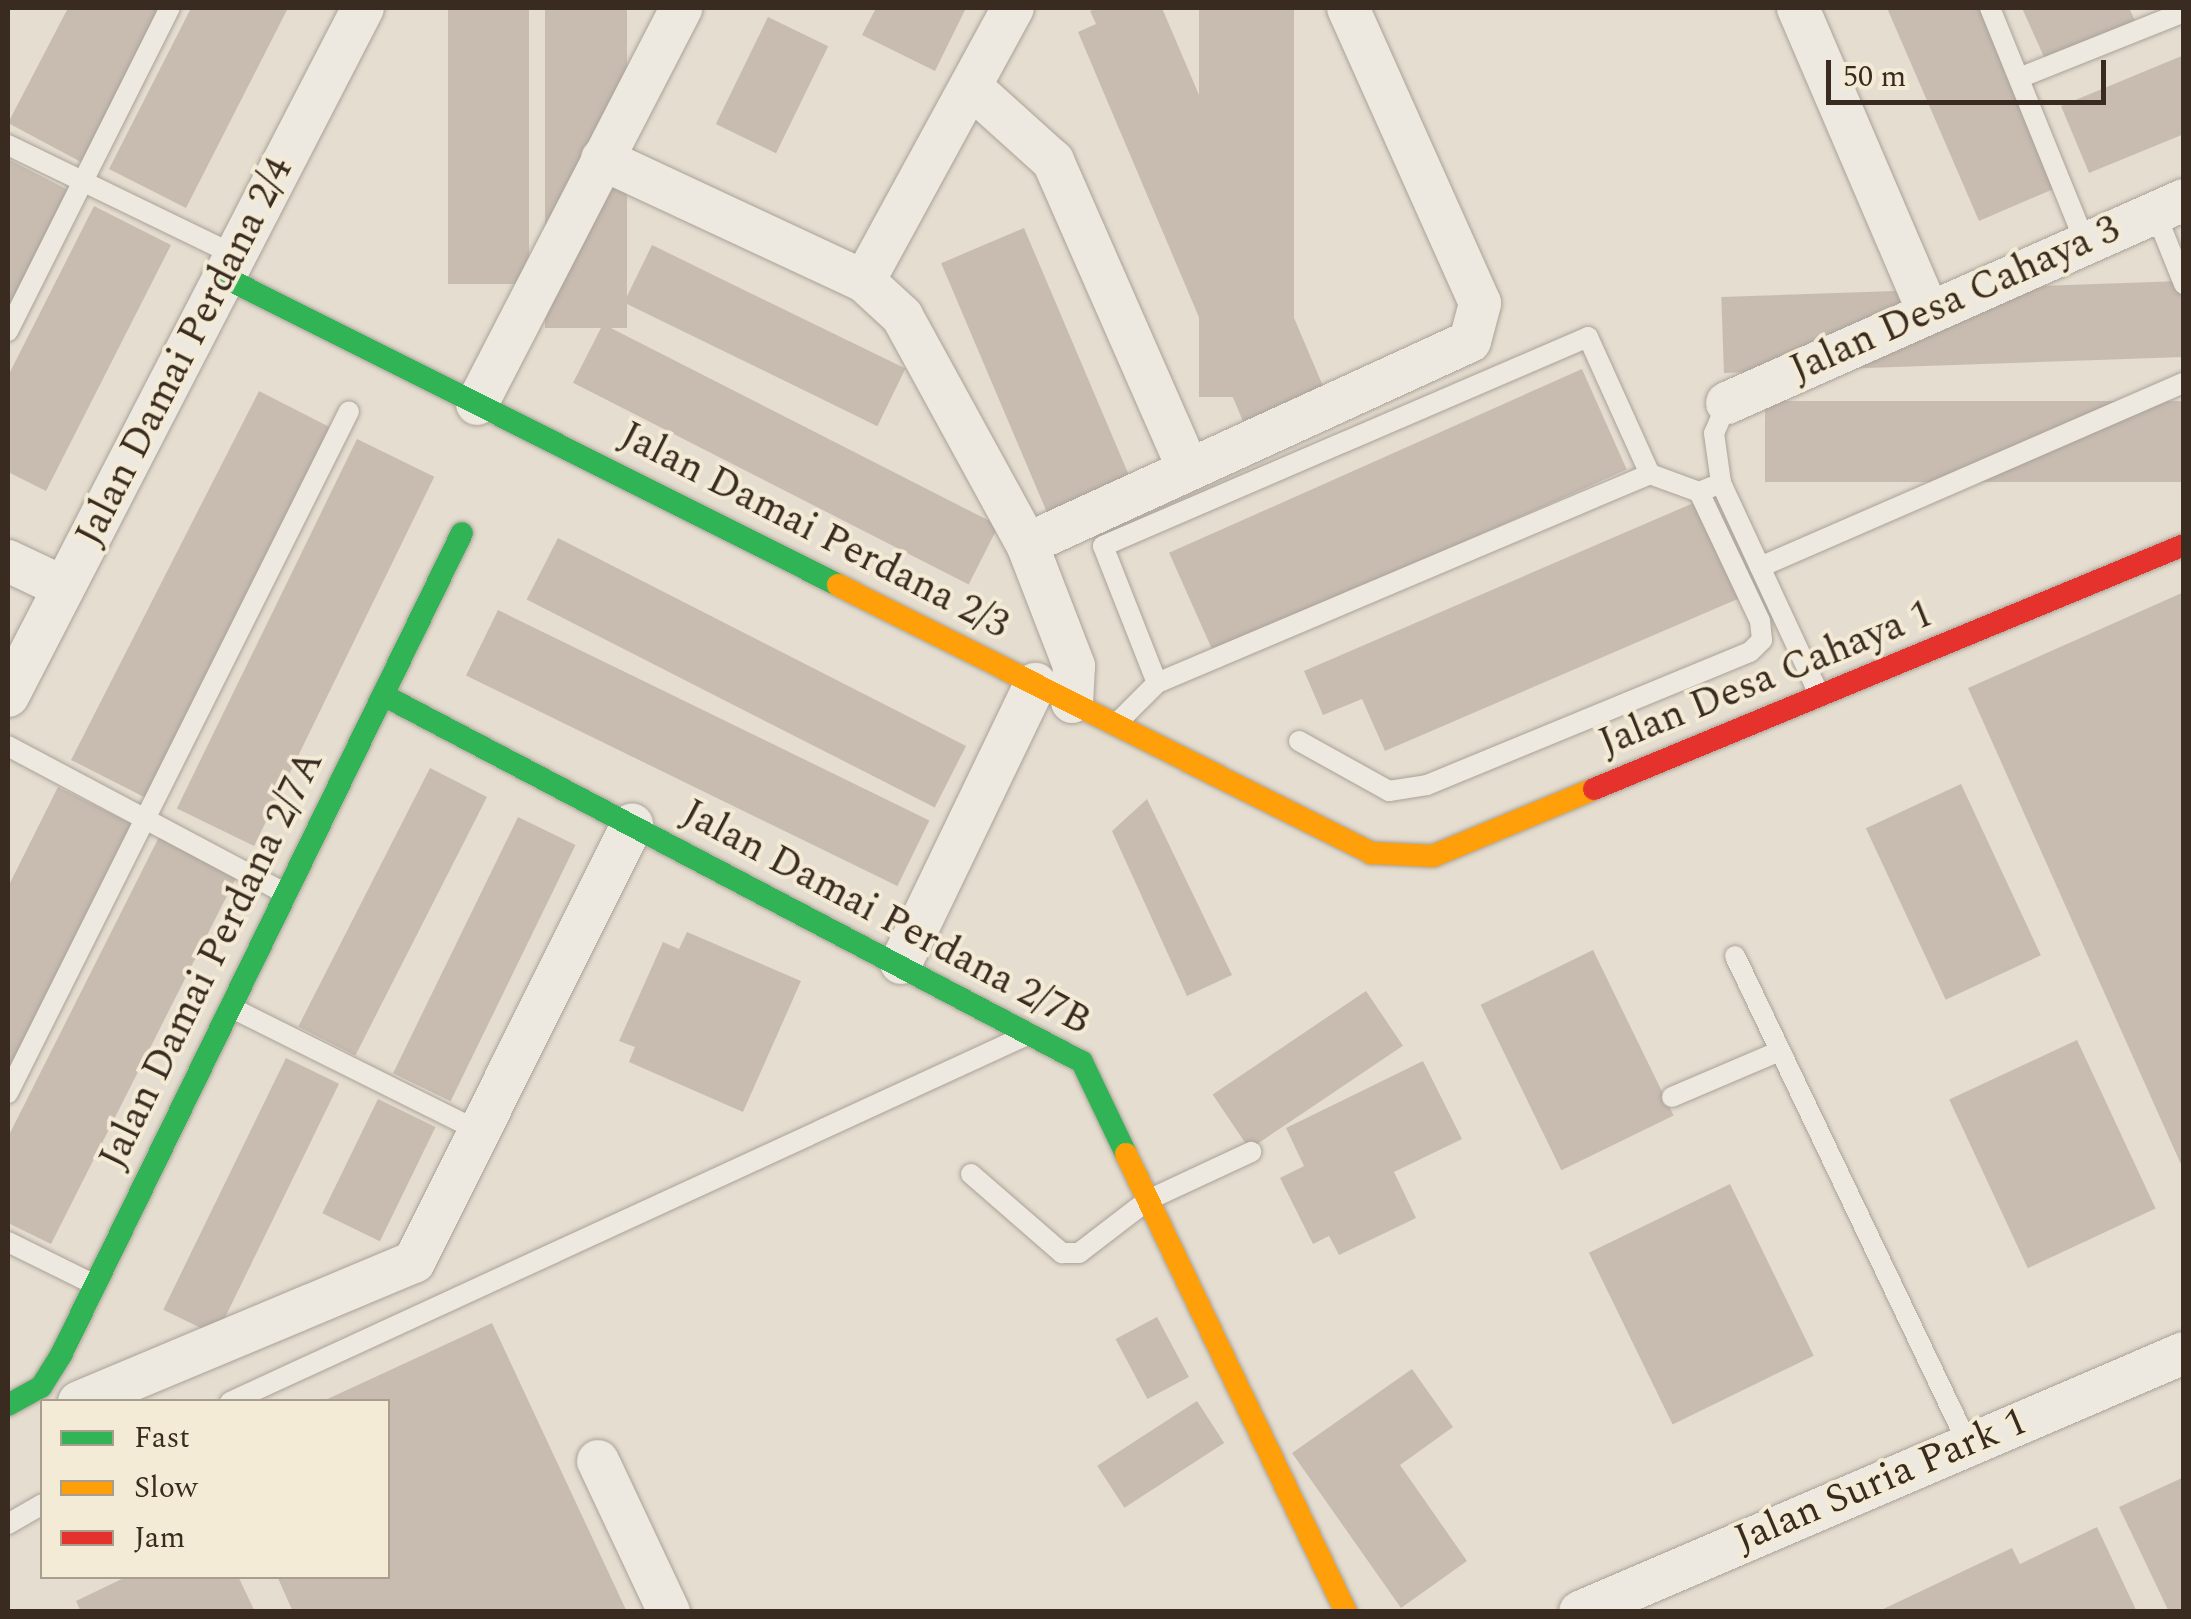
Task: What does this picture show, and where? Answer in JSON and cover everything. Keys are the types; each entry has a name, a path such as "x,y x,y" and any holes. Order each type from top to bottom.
{"street":[{"name":"Jalan Damai Perdana 2/4","path":"8,696 362,8"},
{"path":"477,404 681,8"},
{"path":"864,281 973,89 1013,8"},
{"path":"1028,544 1187,466 1470,341 1480,303 1348,8"},
{"path":"1798,8 1928,312"},
{"path":"973,89 1053,162 1187,466"},
{"path":"602,159 864,281 902,316 1028,544 1074,666 1054,693 902,963"},
{"name":"Jalan Desa Cahaya 3","path":"1727,403 2084,240 2169,206"},
{"name":"Jalan Damai Perdana 2/3","path":"229,266 477,404 1117,722 1371,853"},
{"name":"Jalan Damai Perdana 2/7A","path":"42,1399 462,533"},
{"name":"Jalan Desa Cahaya 1","path":"1371,853 1434,856 1821,699 2184,545"},
{"path":"8,560 64,587"},
{"name":"Jalan Damai Perdana 2/7B","path":"383,695 1034,1032 1082,1062 1346,1612"},
{"path":"45,1399 414,1262 632,824"},
{"name":"Jalan Suria Park 1","path":"1580,1612 2184,1353"},
{"path":"598,1461 668,1612"}],"lane":[{"path":"8,331 170,8"},
{"path":"1990,8 2084,240"},
{"path":"2019,78 2184,12"},
{"path":"8,145 229,266"},
{"path":"2169,206 2184,284"},
{"path":"1157,683 1103,546 1588,337 1650,474"},
{"path":"1760,567 2184,383"},
{"path":"1727,403 1714,433 1721,483 1821,699"},
{"path":"8,1093 349,411"},
{"path":"1117,722 1157,683 1650,474 1699,492 1721,483"},
{"path":"1299,741 1389,792 1427,785 1750,652 1762,640 1760,621 1699,492"},
{"path":"8,746 286,894"},
{"path":"1735,956 1968,1444"},
{"path":"230,1007 480,1131"},
{"path":"237,1399 1034,1032"},
{"path":"1672,1097 1780,1052"},
{"path":"971,1174 1062,1254 1079,1253 1148,1200 1252,1152"},
{"path":"8,1242 95,1285"},
{"path":"8,1524 40,1505"}],"building":[{"path":"68,8 162,8 81,162 8,123"},
{"path":"191,8 288,8 186,208 109,169"},
{"path":"448,8 529,8 529,284 448,284"},
{"path":"545,8 627,8 627,328 545,328"},
{"path":"876,8 966,8 935,71 862,35"},
{"path":"1162,8 1329,400 1248,433 1078,32 1096,24 1090,11"},
{"path":"1199,8 1294,8 1294,397 1199,397"},
{"path":"1887,8 1980,8 2058,187 1979,221"},
{"path":"2022,8 2129,8 2138,27 2048,66"},
{"path":"768,17 828,46 776,153 716,124"},
{"path":"2184,55 2184,134 2089,173 2061,106"},
{"path":"8,159 72,192 8,315"},
{"path":"94,206 171,245 46,491 8,472 8,376"},
{"path":"1024,228 1132,482 1049,517 941,263"},
{"path":"652,245 905,369 877,426 624,303"},
{"path":"2181,281 2184,357 1724,373 1721,297"},
{"path":"603,324 999,526 969,584 573,383"},
{"path":"1582,369 1627,469 1214,653 1169,553"},
{"path":"259,391 333,429 145,798 71,760"},
{"path":"1765,401 2184,401 2184,482 1765,482"},
{"path":"357,439 434,477 254,846 177,808"},
{"path":"1698,501 1740,598 1385,751 1362,699 1323,715 1304,671"},
{"path":"558,538 966,746 935,807 527,599"},
{"path":"2184,592 2184,1171 1968,688"},
{"path":"498,610 929,820 897,886 466,676"},
{"path":"430,768 487,797 355,1055 298,1026"},
{"path":"1961,784 2041,955 1946,1000 1866,828"},
{"path":"58,787 134,825 8,1076 8,887"},
{"path":"1147,799 1232,975 1187,996 1112,831"},
{"path":"518,817 576,845 451,1101 393,1073"},
{"path":"159,837 237,876 51,1244 8,1223 8,1137"},
{"path":"687,932 801,981 743,1112 629,1062 635,1047 619,1041 663,942 679,949"},
{"path":"1593,950 1674,1115 1561,1170 1481,1005"},
{"path":"1366,991 1403,1046 1250,1149 1213,1094"},
{"path":"2077,1040 2156,1209 2028,1268 1949,1100"},
{"path":"286,1058 339,1084 216,1336 163,1310"},
{"path":"1423,1061 1462,1139 1394,1172 1416,1218 1339,1255 1329,1236 1313,1244 1280,1178 1304,1166 1286,1128"},
{"path":"378,1099 436,1127 380,1241 322,1213"},
{"path":"1730,1184 1814,1356 1673,1424 1589,1253"},
{"path":"1157,1317 1189,1377 1147,1399 1116,1339"},
{"path":"492,1323 627,1612 293,1612 278,1579 390,1579 390,1399 327,1399"},
{"path":"1412,1369 1453,1427 1400,1465 1467,1561 1401,1608 1292,1453"},
{"path":"1197,1401 1224,1443 1124,1508 1097,1466"},
{"path":"2184,1477 2184,1612 2169,1612 2119,1507"},
{"path":"2097,1527 2137,1612 1877,1612 2012,1548 2020,1564"},
{"path":"122,1579 239,1579 255,1612 81,1612 76,1601"}],"traffic: fast":[{"path":"224,277 838,585"},
{"path":"8,1405 41,1387 62,1353 462,533"},
{"path":"383,695 1082,1062 1126,1154"}],"traffic: slow":[{"path":"838,585 1371,853 1433,856 1594,789"},
{"path":"1126,1154 1346,1612"}],"traffic: jam":[{"path":"1594,789 2184,545"}]}
